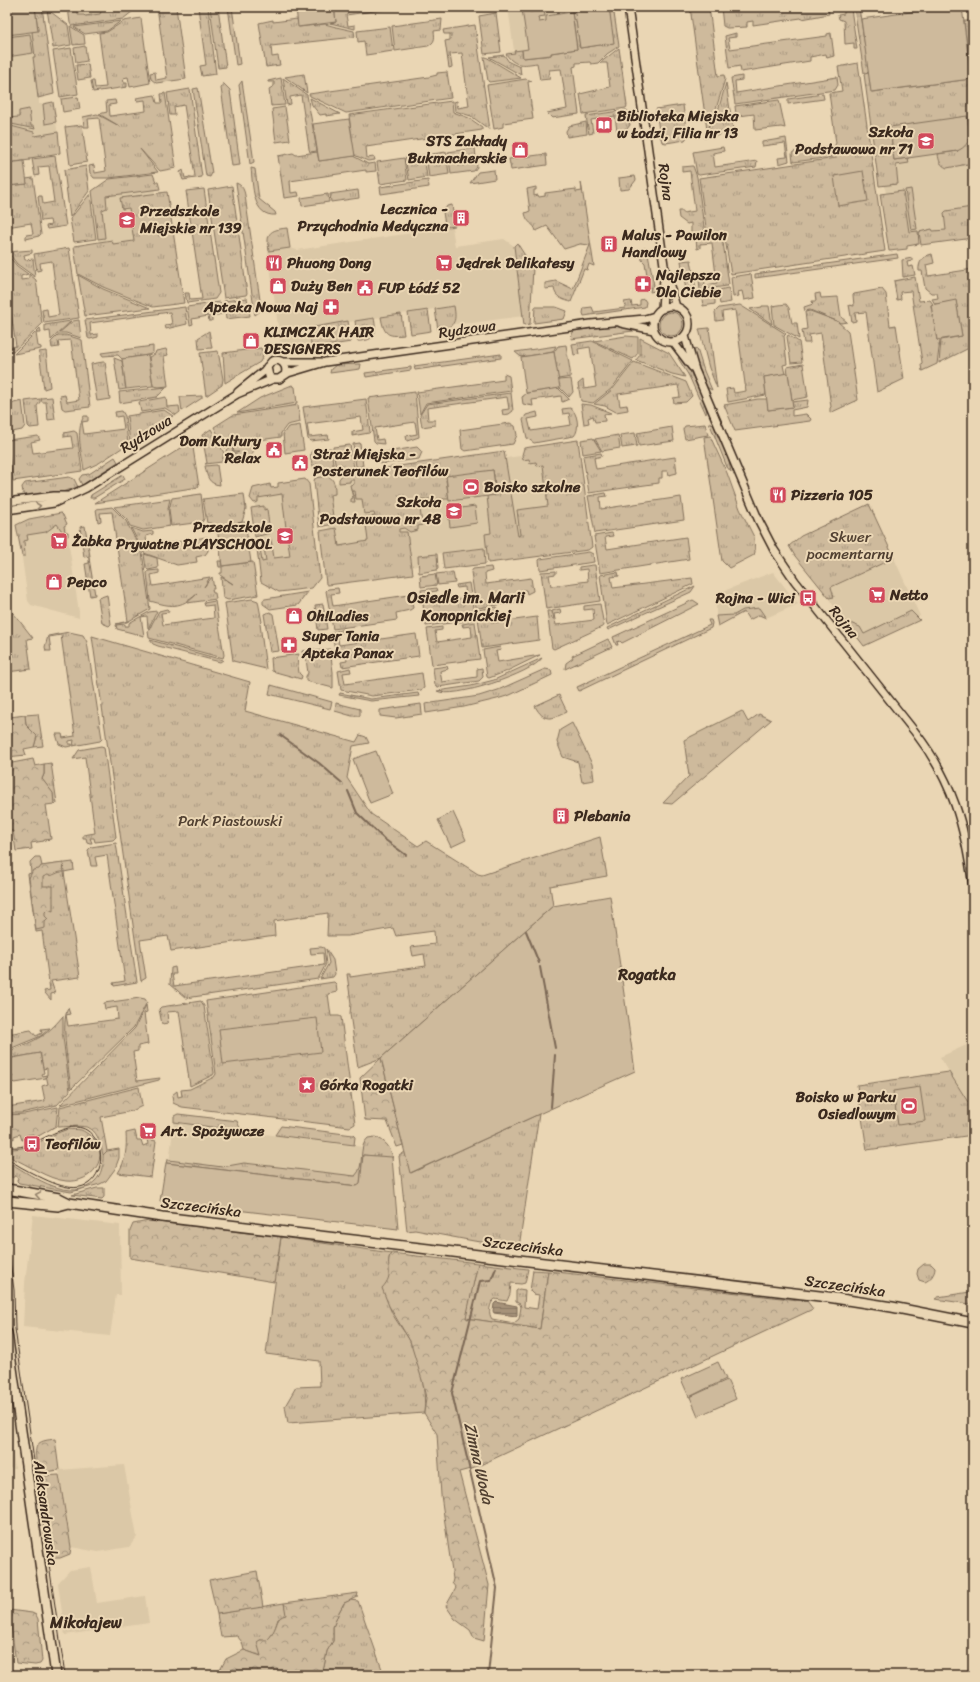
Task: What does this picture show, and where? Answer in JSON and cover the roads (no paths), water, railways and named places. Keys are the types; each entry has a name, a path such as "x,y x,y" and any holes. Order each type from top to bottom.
{"main road":[{"name":"Szczecińska","path":"7,1189 59,1198 69,1203 164,1217 828,1297 886,1306 973,1323"},
{"name":"Szczecińska","path":"7,1201 58,1206 69,1203"},
{"name":"Aleksandrowska","path":"7,1333 8,1351 56,1675"}],"street":[{"name":"Rojna","path":"628,7 664,265 664,295 662,309"},
{"name":"Rojna","path":"664,265 676,307"},
{"path":"669,306 676,307 682,310 688,319 689,326 685,336 673,342 666,342 660,338 654,330 653,323 655,316 662,309 669,306"},
{"name":"Rydzowa","path":"283,362 325,362 613,322 645,319 655,316"},
{"name":"Rydzowa","path":"613,322 654,330"},
{"name":"Rojna","path":"685,336 694,370 759,521 780,561 915,732 939,768 954,800 962,823 973,887"},
{"name":"Rojna","path":"673,342 694,370"},
{"path":"279,360 283,362 286,368 285,375 279,379 273,379 268,374 267,367 269,362 279,360"},
{"name":"Rydzowa","path":"285,375 325,362"},
{"name":"Rydzowa","path":"7,510 50,504 82,490 236,394 267,367"},
{"name":"Rydzowa","path":"236,394 273,379"},
{"name":"Rydzowa","path":"7,502 54,496 68,496"}],"waterway":[{"name":"Zimna Woda","path":"280,735 319,763 342,783"},
{"name":"Zimna Woda","path":"348,791 357,813 384,839 406,855"},
{"name":"Zimna Woda","path":"526,931 539,963"},
{"name":"Zimna Woda","path":"540,967 555,1048"},
{"name":"Zimna Woda","path":"551,1107 555,1055"},
{"name":"Zimna Woda","path":"488,1675 497,1588 452,1393 480,1281 491,1280 496,1268"}],"tram line":[{"path":"7,1146 18,1147 30,1144 54,1133 77,1127 87,1130 96,1140 101,1158 99,1169 94,1179 79,1187 62,1186 53,1183 21,1167 7,1158"},
{"path":"7,1238 14,1290 15,1329 65,1675"},
{"path":"7,1294 10,1316"}],"place":[{"name":"Biblioteka Miejska w Łodzi, Filia nr 13","path":"604,125"},
{"name":"Szkoła Podstawowa nr 71","path":"926,141"},
{"name":"STS Zakłady Bukmacherskie","path":"520,150"},
{"name":"Lecznica - Przychodnia Medyczna","path":"461,218"},
{"name":"Przedszkole Miejskie nr 139","path":"127,220"},
{"name":"Malus - Pawilon Handlowy","path":"609,244"},
{"name":"Phuong Dong","path":"274,263"},
{"name":"Jędrek Delikatesy","path":"444,263"},
{"name":"Najlepsza Dla Ciebie","path":"643,284"},
{"name":"Duży Ben","path":"278,286"},
{"name":"FUP Łódź 52","path":"365,288"},
{"name":"Apteka Nowa Naj","path":"331,307"},
{"name":"KLIMCZAK HAIR DESIGNERS","path":"251,341"},
{"name":"Dom Kultury Relax","path":"274,450"},
{"name":"Straż Miejska - Posterunek Teofilów","path":"300,463"},
{"name":"Boisko szkolne","path":"471,487"},
{"name":"Pizzeria 105","path":"778,495"},
{"name":"Szkoła Podstawowa nr 48","path":"454,511"},
{"name":"Przedszkole Prywatne PLAYSCHOOL","path":"285,536"},
{"name":"Żabka","path":"59,541"},
{"name":"Pepco","path":"54,582"},
{"name":"Netto","path":"877,595"},
{"name":"Rojna - Wici","path":"808,598"},
{"name":"Oh!Ladies","path":"294,616"},
{"name":"Super Tania Apteka Panax","path":"289,645"},
{"name":"Plebania","path":"561,816"},
{"name":"Górka Rogatki","path":"307,1085"},
{"name":"Boisko w Parku Osiedlowym","path":"909,1106"},
{"name":"Art. Spożywcze","path":"148,1131"},
{"name":"Teofilów","path":"32,1144"}],"district":[{"name":"Osiedle im. Marii Konopnickiej","path":"466,606"},
{"name":"Rogatka","path":"647,974"},
{"name":"Mikołajew","path":"86,1622"}],"park label":[{"name":"Skwer pocmentarny","path":"850,546"},
{"name":"Park Piastowski","path":"230,821"}]}
